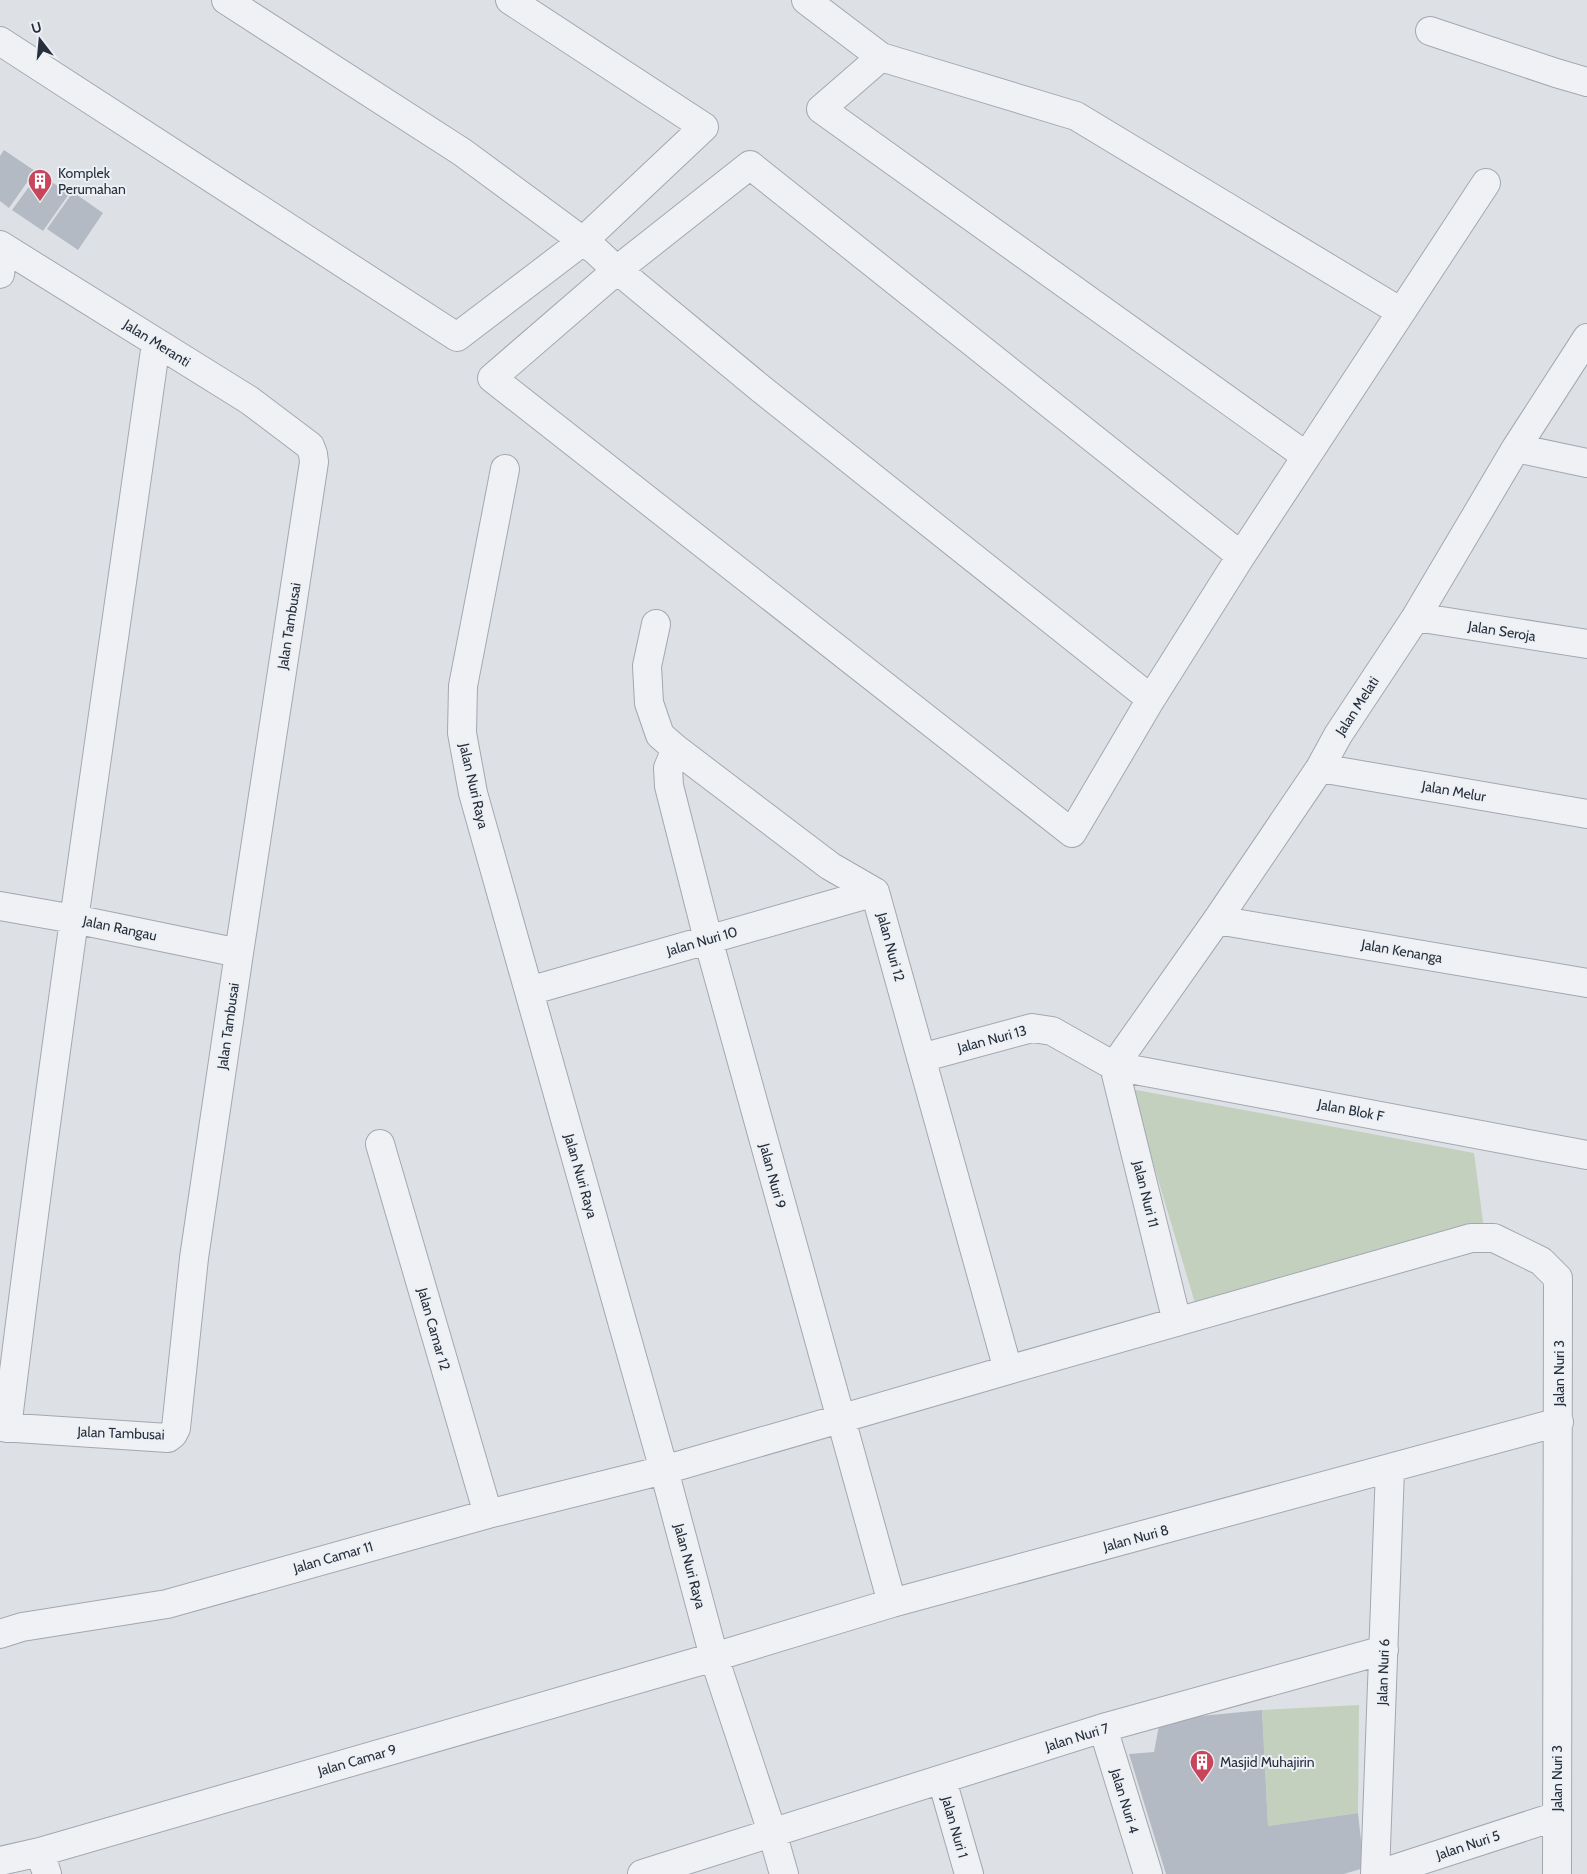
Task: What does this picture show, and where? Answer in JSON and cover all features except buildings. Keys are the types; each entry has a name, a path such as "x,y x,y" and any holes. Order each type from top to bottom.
{"street":[{"path":"226,0 462,152 601,256 775,400 1152,699"},
{"path":"510,0 704,127 601,256 492,378 1072,833 1241,556 1486,183"},
{"path":"806,0 881,57 1076,116 1401,312"},
{"path":"1430,30 1587,82"},
{"path":"0,41 457,337 601,256 750,165 1241,556"},
{"path":"881,57 821,108 1306,456"},
{"name":"Jalan Meranti","path":"1,256 156,343 249,400 310,446"},
{"name":"Jalan Melati","path":"1114,1066 1217,920 1320,768 1338,735 1416,617 1516,448 1587,338"},
{"path":"4,1428 156,343"},
{"name":"Jalan Tambusai","path":"4,1428 168,1438 176,1428 194,1258 238,954 314,462 310,446"},
{"path":"1516,448 1587,463"},
{"name":"Jalan Nuri Raya","path":"505,469 463,686 462,733 473,793 664,1470 714,1657 784,1874"},
{"name":"Jalan Seroja","path":"1416,617 1587,644"},
{"path":"656,624 646,666 649,703 660,735 830,866 875,892"},
{"name":"Jalan Nuri 9","path":"676,749 668,768 669,786 708,939 892,1603"},
{"name":"Jalan Melur","path":"1320,768 1587,814"},
{"name":"Jalan Nuri 10","path":"529,990 875,892"},
{"name":"Jalan Nuri 12","path":"875,892 1008,1370"},
{"name":"Jalan Rangau","path":"0,906 74,919 238,954"},
{"name":"Jalan Kenanga","path":"1217,920 1587,982"},
{"name":"Jalan Nuri 13","path":"921,1058 1032,1028 1052,1031 1114,1066"},
{"name":"Jalan Blok F","path":"1114,1066 1587,1155"},
{"name":"Jalan Nuri 11","path":"1114,1066 1177,1322"},
{"name":"Jalan Camar 12","path":"380,1144 488,1514"},
{"name":"Jalan Nuri 3","path":"841,1420 1008,1370 1471,1238 1494,1238 1541,1260 1558,1278 1557,1874"},
{"name":"Jalan Camar 11","path":"0,1634 22,1627 167,1604 488,1514 664,1470 841,1420"},
{"name":"Jalan Nuri 8","path":"714,1657 892,1603 1559,1422"},
{"name":"Jalan Nuri 6","path":"1374,1874 1390,1469"},
{"name":"Jalan Nuri 7","path":"642,1874 1103,1728 1384,1650"},
{"name":"Jalan Camar 9","path":"0,1861 43,1863 714,1657"},
{"name":"Jalan Nuri 4","path":"1103,1728 1148,1874"},
{"name":"Jalan Nuri 1","path":"942,1780 969,1874"},
{"name":"Jalan Nuri 5","path":"1379,1874 1557,1816"}],"green space":[{"path":"1131,1089 1474,1153 1484,1229 1198,1313"},
{"path":"1359,1705 1358,1813 1268,1826 1262,1710"}],"place":[{"name":"Komplek Perumahan","path":"40,202"},
{"name":"Masjid Muhajirin","path":"1202,1783"}]}
